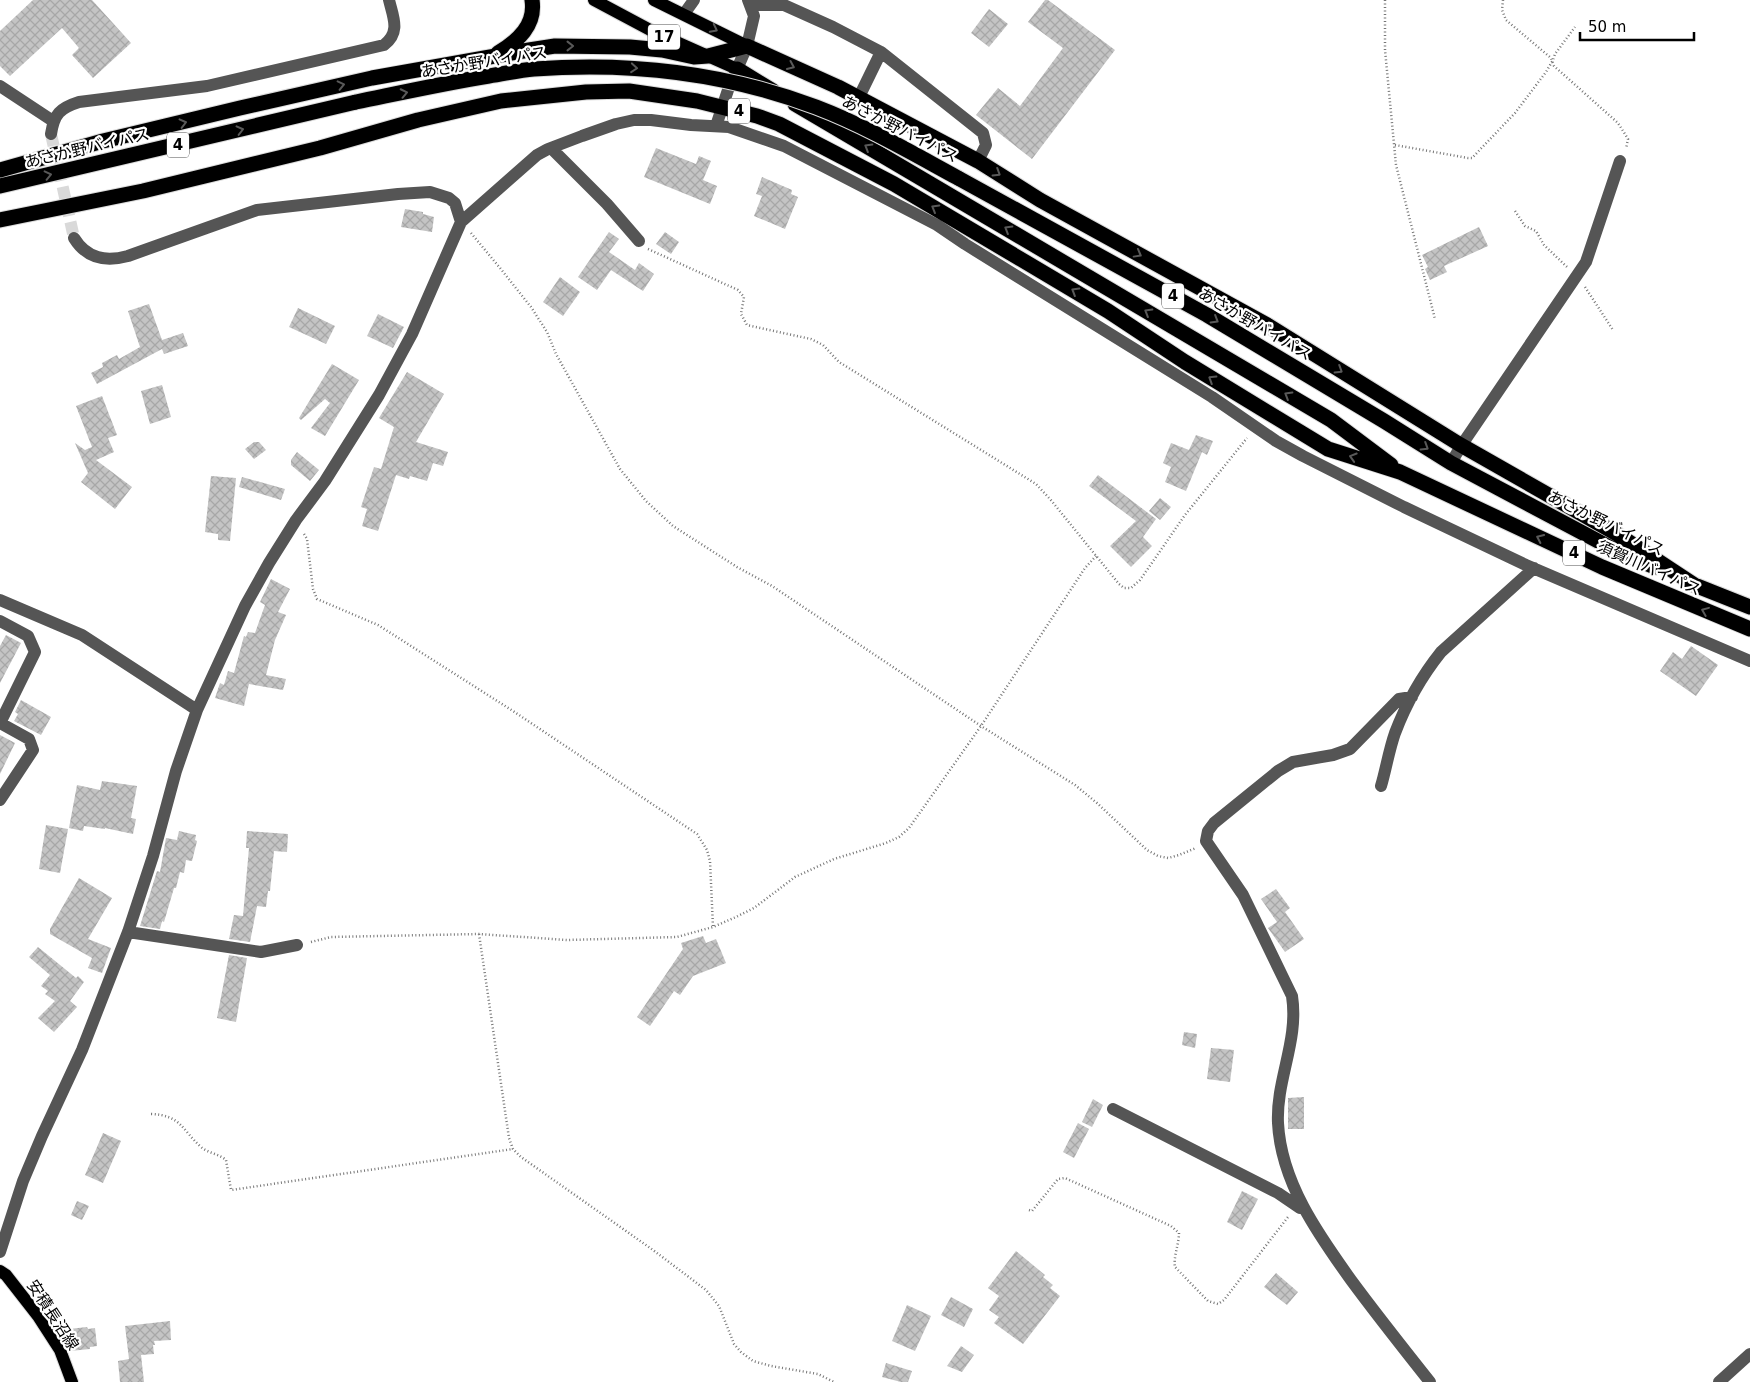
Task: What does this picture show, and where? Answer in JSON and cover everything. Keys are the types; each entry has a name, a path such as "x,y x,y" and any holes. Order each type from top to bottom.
{"highway":[{"path":"493,56 521,36 532,15 532,0"},
{"path":"0,170 103,141 240,108 372,78 493,56 555,46 571,46 630,47 662,50 694,57 708,56 747,46 859,97 978,160 1040,200 1269,326 1462,446 1617,534 1696,586"},
{"name":"あさか野バイパス","path":"0,186 356,102 445,83 532,69 618,66 657,69 727,81 781,95 818,108 875,133 1207,316 1451,463 1613,549 1696,586"},
{"path":"737,69 1331,420 1400,472"},
{"name":"4","path":"0,220 143,191 320,148 418,120 501,101 586,92 629,91 697,101 757,116 779,124 894,184 1100,306 1185,362 1328,449 1400,472"},
{"name":"須賀川バイパス","path":"1400,472 1602,567 1750,629"},
{"name":"須賀川バイパス","path":"1696,586 1750,607"}],"main road":[{"name":"17","path":"594,0 654,32 737,69"},
{"name":"17","path":"654,0 747,46"},
{"name":"安積長沼線","path":"0,1271 6,1275 38,1316 60,1350 72,1382"}],"street":[{"path":"51,134 53,121 62,110 80,102 207,86 380,47 388,42 394,31 395,24 389,0"},
{"path":"684,14 694,0"},
{"path":"716,126 728,90 747,46 754,16 749,2 784,5 833,27 881,52 983,133 986,145 978,160"},
{"path":"859,97 881,52"},
{"path":"0,86 53,121"},
{"path":"0,1252 23,1181 82,1050 128,932 153,856 176,771 198,710 257,582 294,524 325,481 379,395 412,334 461,222 537,155 616,124 634,120 651,120 698,126 729,127 784,146 937,225 1212,397 1276,441 1347,479 1534,568 1750,661"},
{"path":"551,148 639,240"},
{"path":"1451,463 1586,262 1620,161"},
{"path":"74,238 82,250 99,257 114,259 128,256 257,210 423,192 430,192 449,198 455,203 461,222"},
{"path":"1381,786 1394,735 1420,681 1441,652 1534,568"},
{"path":"0,600 82,635 198,710"},
{"path":"0,621 28,636 35,652 0,723 29,739 33,750 0,800"},
{"path":"1412,697 1398,699 1350,749 1333,755 1293,762 1278,771 1214,823 1208,831 1206,842 1243,895 1292,996 1295,1013 1278,1105 1279,1141 1300,1207 1342,1268 1430,1382"},
{"path":"128,932 261,952 297,945"},
{"path":"1112,1109 1278,1193 1300,1207"},
{"path":"1719,1382 1750,1354"}],"path":[{"path":"1385,0 1385,50 1396,165 1435,319"},
{"path":"1503,0 1502,10 1506,20 1551,58 1554,66 1618,123 1625,132 1628,139 1620,161"},
{"path":"1395,145 1472,158 1515,113 1575,27"},
{"path":"639,240 646,248 738,290 744,297 740,314 747,325 818,342 839,362 1036,484 1121,586 1129,589 1135,586 1204,490 1256,427"},
{"path":"483,247 531,307 547,332 556,354 620,469 646,501 673,526 737,567 772,586 981,726 1075,786 1097,803 1147,850 1158,856 1168,858 1191,850 1206,842"},
{"path":"294,524 302,530 307,539 313,588 317,598 378,625 505,705 697,834 707,850 710,861 713,927"},
{"path":"297,945 331,937 479,934 567,940 604,940 677,937 713,927 754,908 795,877 834,859 886,844 909,828 981,726 1085,568 1096,556"},
{"path":"479,934 509,1138 513,1149 521,1157 653,1250 706,1290 719,1306 734,1344 753,1361 818,1374 834,1382"},
{"path":"151,1114 171,1117 202,1148 226,1160 231,1190 513,1149"},
{"path":"1029,1210 1032,1210 1058,1179 1064,1178 1171,1226 1179,1233 1175,1267 1208,1301 1218,1304 1224,1300 1300,1207"}],"building":[{"path":"33,0 92,0 131,43 93,78 72,55 79,48 62,28 10,76 0,66 0,31"},
{"path":"1045,0 1048,0 1115,50 1032,159 976,115 998,88 1020,106 1063,48 1028,22"},
{"path":"989,9 1008,24 989,47 971,33"},
{"path":"656,148 696,164 699,156 711,161 703,180 717,186 710,204 644,177"},
{"path":"762,177 792,190 791,194 798,197 785,229 754,216 762,196 756,194"},
{"path":"405,209 423,212 423,214 434,217 432,232 401,227"},
{"path":"1479,227 1488,246 1444,266 1447,272 1430,280 1425,269 1428,267 1422,255"},
{"path":"609,232 619,239 609,252 635,270 639,263 654,274 643,291 611,270 597,290 578,277"},
{"path":"665,232 679,242 671,254 656,244"},
{"path":"560,277 580,292 563,316 543,302"},
{"path":"149,304 162,340 183,333 188,346 164,354 162,349 97,384 91,373 103,367 102,363 117,355 119,359 140,347 128,311"},
{"path":"298,308 335,326 326,344 289,327"},
{"path":"378,314 404,327 393,348 367,336"},
{"path":"332,364 359,380 325,436 311,428 330,403 325,399 301,420 299,418"},
{"path":"407,372 444,394 416,442 448,452 443,466 433,463 427,481 410,476 409,479 396,475 378,531 362,526 367,509 361,507 374,467 381,469 394,427 379,418"},
{"path":"162,385 171,417 150,424 141,391"},
{"path":"102,396 117,435 108,438 114,452 96,460 132,487 115,509 81,482 88,473 75,443 85,450 92,447 76,406"},
{"path":"1196,435 1213,441 1207,455 1202,452 1186,491 1165,482 1171,467 1163,463 1171,443 1189,450"},
{"path":"254,442 259,442 266,450 254,459 245,449"},
{"path":"297,452 319,470 310,481 291,465 291,460"},
{"path":"1098,475 1156,519 1143,537 1152,546 1131,567 1110,546 1136,521 1089,486"},
{"path":"211,476 236,478 230,541 218,540 218,534 205,532"},
{"path":"242,477 285,489 281,500 239,487"},
{"path":"1160,498 1171,507 1160,520 1149,511"},
{"path":"271,579 290,589 278,612 286,615 275,640 266,675 286,679 283,690 249,684 244,706 215,698 220,683 224,685 228,671 234,673 244,636 246,637 248,632 255,633 265,605 260,602"},
{"path":"6,635 21,643 0,683 0,646"},
{"path":"1691,646 1718,665 1696,696 1660,671 1673,652 1682,659"},
{"path":"21,700 51,717 41,735 14,721 18,714 15,712"},
{"path":"0,735 15,743 0,774"},
{"path":"102,781 137,786 131,818 136,819 133,834 84,826 83,831 69,828 77,785 100,790"},
{"path":"46,825 68,829 60,873 39,869"},
{"path":"179,831 196,835 195,840 197,841 192,861 186,860 184,873 180,872 176,888 174,888 164,922 162,921 160,929 140,926 157,871 160,872 166,838 177,840"},
{"path":"247,831 288,834 287,852 274,851 270,891 268,891 266,907 257,906 250,942 229,939 234,915 243,916 249,848 246,848"},
{"path":"79,878 112,898 88,939 111,948 102,973 88,968 92,958 50,934 50,929"},
{"path":"1276,889 1290,908 1285,912 1304,939 1285,952 1268,928 1277,922 1261,899"},
{"path":"703,936 706,943 716,939 726,963 693,976 680,995 674,991 650,1026 637,1017 683,949 681,943"},
{"path":"38,947 76,978 78,976 84,982 70,1001 77,1007 54,1032 38,1018 55,1001 45,994 48,991 41,986 50,975 29,957"},
{"path":"229,955 247,958 236,1022 217,1018"},
{"path":"1184,1032 1197,1034 1195,1048 1182,1045"},
{"path":"1211,1048 1234,1050 1230,1082 1207,1079"},
{"path":"1304,1097 1304,1129 1288,1129 1288,1098"},
{"path":"1093,1099 1103,1105 1092,1127 1082,1122"},
{"path":"1078,1123 1089,1129 1074,1158 1063,1152"},
{"path":"103,1133 121,1141 103,1183 85,1175"},
{"path":"1242,1191 1258,1199 1242,1230 1227,1222"},
{"path":"77,1201 89,1206 82,1220 71,1215"},
{"path":"1016,1251 1045,1275 1043,1277 1053,1285 1050,1288 1060,1296 1023,1344 994,1323 999,1317 989,1310 999,1296 988,1288"},
{"path":"1276,1273 1298,1292 1287,1305 1264,1287"},
{"path":"951,1297 973,1309 964,1327 941,1315"},
{"path":"907,1305 931,1316 915,1351 892,1341"},
{"path":"170,1321 171,1340 154,1341 154,1354 141,1355 144,1382 120,1382 118,1361 129,1359 125,1326"},
{"path":"87,1327 88,1329 95,1328 97,1346 90,1347 90,1349 70,1351 69,1329"},
{"path":"961,1346 974,1355 962,1372 947,1366"},
{"path":"886,1363 912,1371 908,1382 882,1377"}],"tunnel":[{"path":"51,134 74,238"}]}
